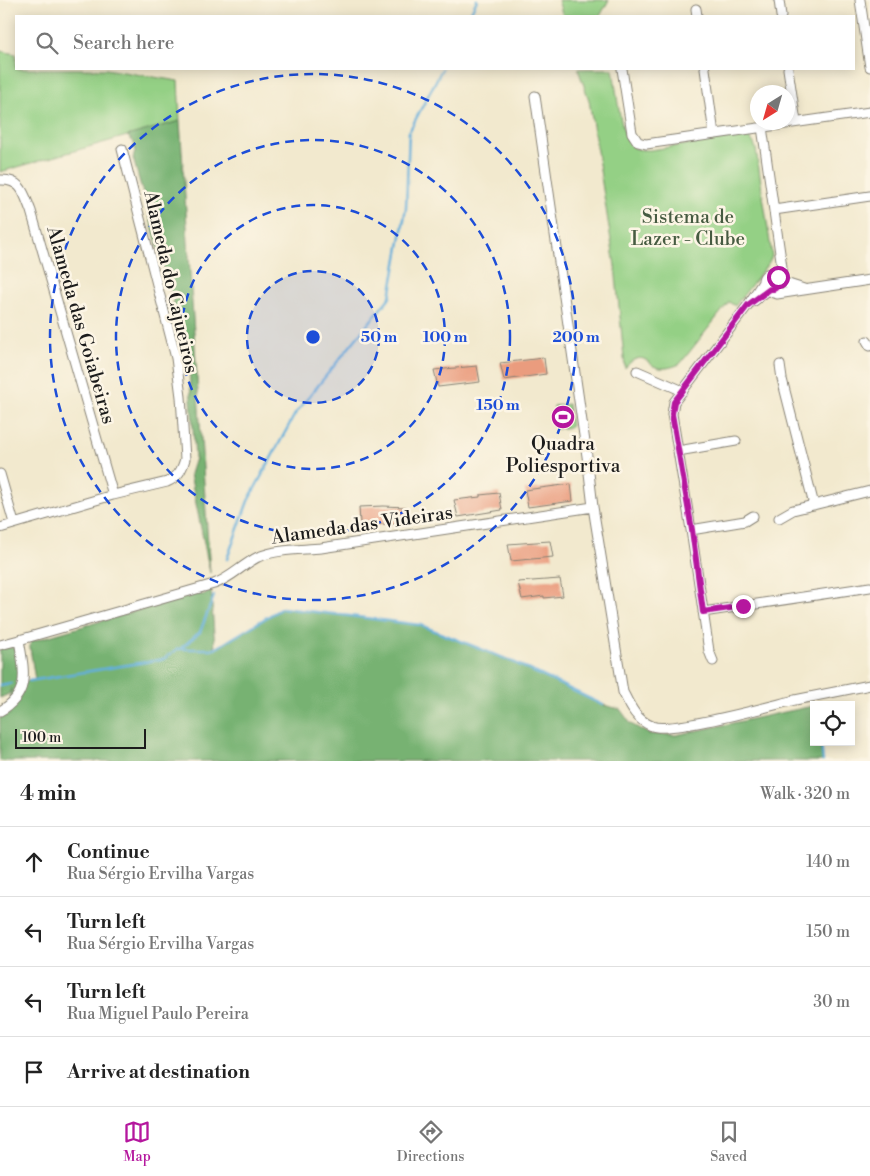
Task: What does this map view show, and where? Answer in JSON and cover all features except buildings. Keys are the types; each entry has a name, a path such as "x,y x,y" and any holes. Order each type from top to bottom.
{"street":[{"path":"779,0 781,15"},
{"path":"860,0 870,67"},
{"path":"622,70 632,133 638,142 646,144 750,129"},
{"path":"705,70 714,134"},
{"path":"788,70 796,122 870,112"},
{"path":"535,96 593,508 623,692 634,714 654,728 673,727 870,685"},
{"path":"748,305 770,289 772,290 776,287 782,267 762,130"},
{"name":"Alameda do Cajueiros","path":"0,528 113,495 167,482 175,478 182,469 185,459 181,397 176,358 122,150"},
{"name":"Alameda das Goiabeiras","path":"0,180 10,180 21,188 31,211 113,495"},
{"path":"774,210 870,196"},
{"path":"714,661 709,651 692,530 672,414 674,402 748,305 780,253"},
{"path":"768,273 776,274 779,281"},
{"path":"763,282 764,285 776,294 870,280"},
{"path":"779,281 804,290"},
{"path":"780,365 814,505"},
{"path":"637,370 683,390"},
{"path":"678,451 736,441"},
{"path":"0,474 14,523"},
{"path":"779,518 793,510 870,491"},
{"name":"Alameda das Videiras","path":"0,645 214,584 224,580 244,565 259,557 280,551 321,548 593,508"},
{"path":"692,530 745,521 753,516"},
{"path":"703,612 870,587"},
{"path":"0,711 16,701 22,687 24,673 19,640"}],"green space":[{"path":"558,0 609,0 601,15 563,15"},
{"path":"0,51 15,54 15,70 112,70 178,81 180,121 0,172"},
{"name":"Sistema de Lazer - Clube","path":"578,70 613,70 621,121 631,146 640,150 650,150 746,136 753,141 756,149 772,256 735,306 729,302 680,364 674,366 659,368 640,358 631,362 625,368 615,266 589,100"},
{"path":"180,121 210,573 190,474 195,458 188,354 133,158 135,152 134,142 127,136"},
{"name":"Quadra Poliesportiva","path":"568,404 571,427 557,429 554,406"},
{"path":"211,590 215,649 282,608 420,625 511,661 603,705 620,709 631,724 649,734 676,735 810,707 810,746 820,746 823,761 0,761 0,718 10,714 11,688 9,694 0,698 0,649 14,648 17,653 22,682 35,680 30,648 32,641 198,593 203,595"}],"waterway":[{"path":"470,15 477,0"},
{"path":"227,559 248,501 295,414 390,297 406,208 409,132 441,70"},
{"path":"29,681 164,659 177,649 180,649 200,632 214,596"},
{"path":"180,649 215,649 282,608 420,625 511,661 603,705"},
{"path":"0,685 11,683"},
{"path":"821,746 823,761"}],"place":[{"name":"Quadra Poliesportiva","path":"563,417"}],"route":[{"path":"743,606 703,612 692,530 672,414 674,402 748,305 770,289 772,290 776,287 779,284 778,277"}]}
